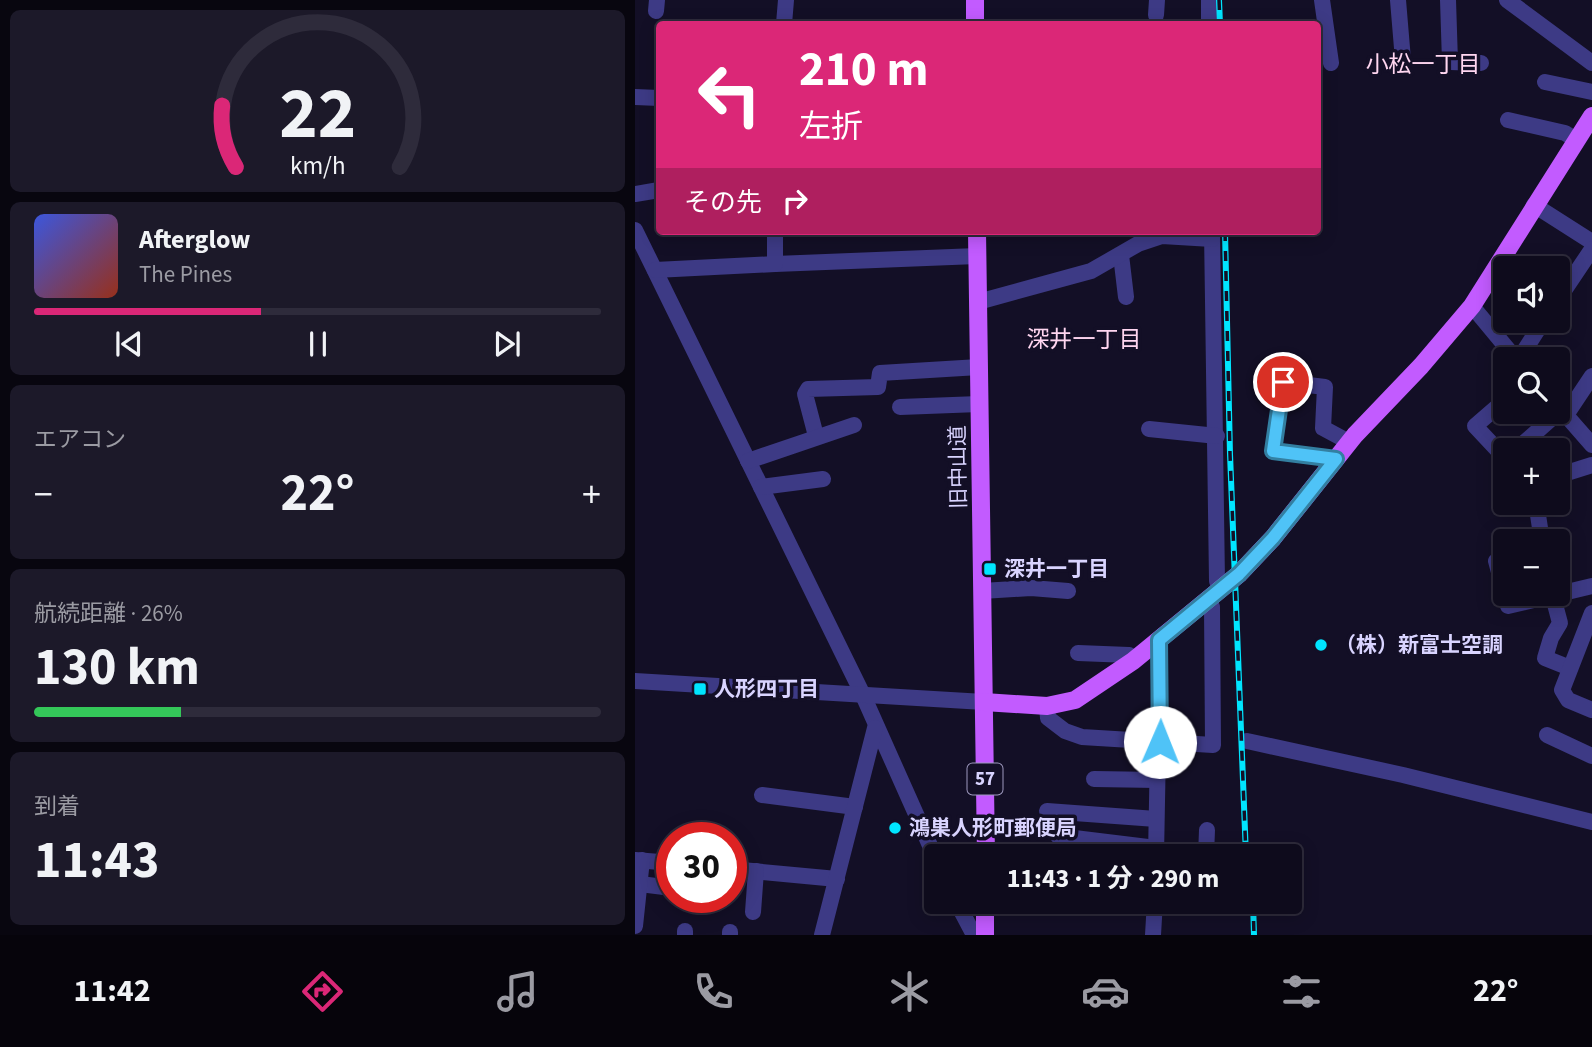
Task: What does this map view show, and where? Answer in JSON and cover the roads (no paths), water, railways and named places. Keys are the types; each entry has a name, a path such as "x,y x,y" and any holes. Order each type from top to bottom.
{"main road":[{"path":"975,0 975,21"},
{"path":"984,702 1047,706 1075,700 1133,661 1239,574 1273,538 1349,442 1421,366 1472,306 1592,116"},
{"name":"旧中山道","path":"977,235 984,702"},
{"name":"57","path":"984,702 986,844"},
{"path":"984,935 985,914"}],"street":[{"path":"784,21 786,0"},
{"path":"1208,0 1209,21"},
{"path":"1322,0 1322,30 1331,63"},
{"path":"1398,0 1403,60"},
{"path":"1448,0 1450,62 1481,63"},
{"path":"1507,0 1592,63"},
{"path":"1545,82 1592,92"},
{"path":"635,97 656,98"},
{"path":"1508,120 1565,133 1576,140"},
{"path":"635,194 656,190"},
{"path":"1534,205 1592,242"},
{"path":"635,230 862,693 875,728 929,844"},
{"path":"775,235 775,264"},
{"path":"978,302 1092,271 1138,244 1162,236 1212,235 1217,436 1217,581 1212,607 1213,745 1082,737 1065,731 1048,718 1047,706"},
{"path":"1570,281 1592,248"},
{"path":"1121,255 1127,297"},
{"path":"655,270 977,256"},
{"path":"1472,306 1507,347"},
{"path":"816,436 805,394 808,389 878,387 880,373 979,367"},
{"path":"1570,400 1592,376"},
{"path":"1336,459 1273,451 1283,382 1325,387 1323,428 1349,442"},
{"path":"900,407 979,404"},
{"path":"1493,410 1475,426 1493,445"},
{"path":"1570,420 1592,445"},
{"path":"1530,438 1545,424"},
{"path":"748,461 854,425"},
{"path":"1149,429 1217,436"},
{"path":"1570,472 1592,465"},
{"path":"761,487 823,479"},
{"path":"1570,590 1592,586"},
{"path":"982,591 1031,588 1068,591"},
{"path":"1555,606 1560,623 1551,638 1545,659 1570,668"},
{"path":"1592,613 1562,690 1568,700 1592,710"},
{"path":"1156,844 1160,742 1159,640"},
{"path":"1078,653 1129,655 1133,661"},
{"path":"635,681 984,702"},
{"path":"822,935 875,728"},
{"path":"1547,735 1592,755"},
{"path":"1247,741 1403,775 1592,822"},
{"path":"1094,779 1157,780"},
{"path":"762,795 855,807"},
{"path":"1047,811 1156,819"},
{"path":"1206,844 1207,830"},
{"path":"1058,836 1107,844"},
{"path":"635,926 640,884 639,860"},
{"path":"747,870 837,879"},
{"path":"753,912 756,871"},
{"path":"640,884 656,886"},
{"path":"963,914 974,935"},
{"path":"1153,935 1154,914"}],"railway":[{"path":"1219,0 1220,21"},
{"path":"1225,235 1230,454 1246,844"},
{"path":"1253,914 1254,935"}],"place":[{"name":"深井一丁目","path":"990,569"},
{"name":"（株）新富士空調","path":"1321,645"},
{"name":"人形四丁目","path":"700,689"},
{"name":"鴻巣人形町郵便局","path":"895,828"}],"district":[{"name":"小松一丁目","path":"1423,64"},
{"name":"深井一丁目","path":"1084,339"}]}
